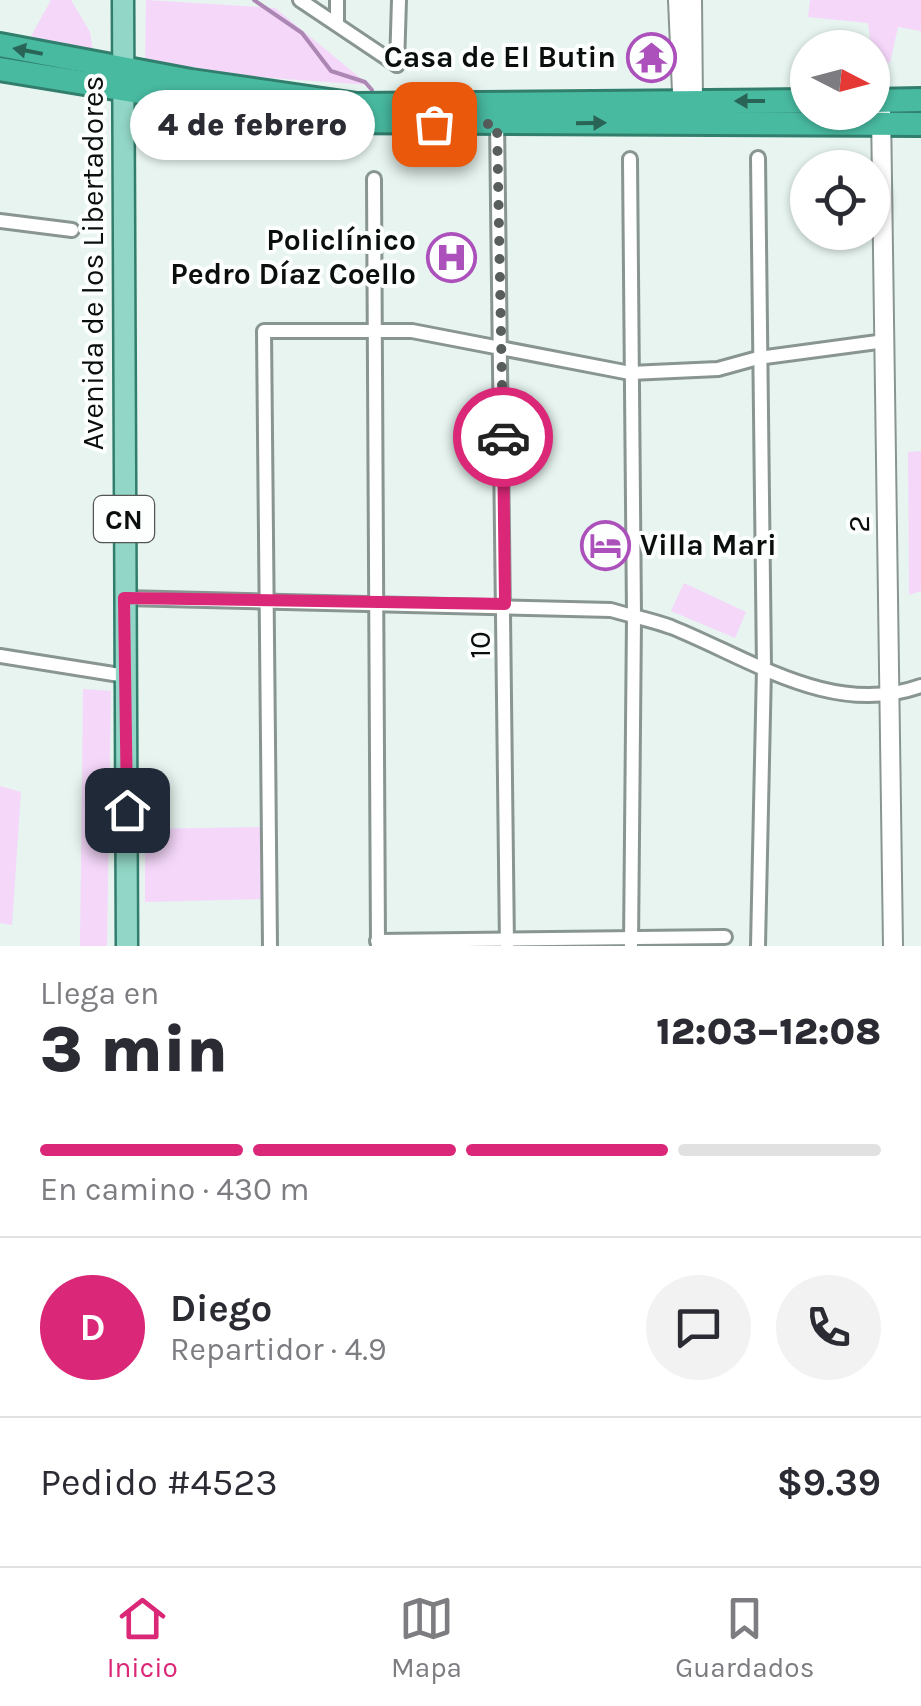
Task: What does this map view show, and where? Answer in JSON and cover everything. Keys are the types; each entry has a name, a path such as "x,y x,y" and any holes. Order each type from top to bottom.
{"highway":[{"path":"0,46 124,80 316,121 790,102"},
{"path":"0,69 124,80"},
{"path":"890,106 921,100"},
{"path":"686,108 790,108"},
{"path":"890,112 921,124"}],"main road":[{"name":"Avenida de los Libertadores","path":"123,0 128,946"}],"street":[{"path":"300,0 397,65 398,0"},
{"path":"337,0 338,24"},
{"path":"678,0 686,108"},
{"path":"686,108 692,0"},
{"name":"10","path":"497,114 507,943"},
{"name":"2","path":"879,130 893,946"},
{"path":"758,158 764,668 758,946"},
{"path":"629,942 634,616 630,159"},
{"path":"374,179 378,944 629,942 725,937"},
{"path":"0,221 72,230"},
{"path":"270,946 264,332 412,331 630,372 718,369 758,358 885,341"},
{"path":"124,598 505,604 610,610 667,626 814,690 888,698 921,686"},
{"path":"0,656 126,676"}],"shaded area":[{"path":"51,0 71,0 90,32 93,52 29,40"},
{"path":"146,0 275,8 369,85 230,75 145,63"},
{"path":"810,0 921,0 921,31 898,27 890,63 890,30 869,30 868,23 808,17"},
{"path":"921,451 921,591 909,595 908,452"},
{"path":"684,583 746,612 735,638 671,611"},
{"path":"83,689 111,691 107,946 80,946"},
{"path":"0,786 21,792 12,925 0,923"},
{"path":"262,827 262,899 145,902 145,829"}],"waterway":[{"path":"254,0 302,33 331,71 365,82 372,90"}],"way so far":[{"path":"434,124 497,124 503,437"}],"place":[{"name":"Casa de El Butin","path":"651,57"},
{"name":"4 de febrero","path":"434,124"},
{"name":"Policlínico Pedro Díaz Coello","path":"451,257"},
{"name":"Villa Mari","path":"605,545"}],"route":[{"path":"127,810 124,598 505,604 503,437"}]}
